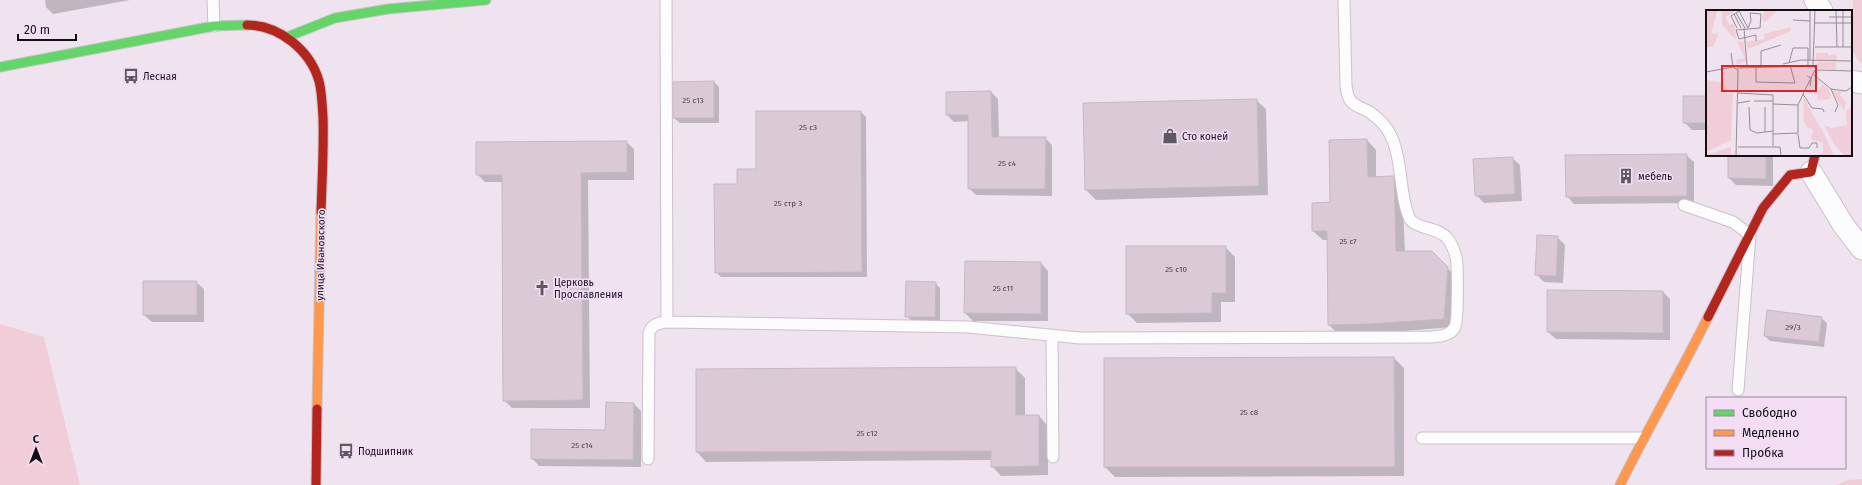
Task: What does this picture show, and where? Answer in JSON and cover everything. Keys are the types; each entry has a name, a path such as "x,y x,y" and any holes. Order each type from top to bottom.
{"main road":[{"path":"0,67 214,26 247,25 272,29 287,37 335,18 388,9 486,0"},
{"name":"улица Ивановского","path":"287,37 307,58 318,79 322,100 323,127 316,485"},
{"path":"1620,485 1643,438 1675,383 1763,208 1790,175 1813,164"}],"street":[{"path":"1814,0 1821,10"},
{"path":"1852,81 1862,83"},
{"path":"1813,164 1844,226 1862,249"}],"lane":[{"path":"214,0 214,26"},
{"path":"666,0 667,322"},
{"path":"648,459 650,333 651,328 656,323 968,327 1080,338 1431,338 1446,336 1455,327 1457,258 1452,245 1446,237 1436,230 1421,226 1411,221 1406,210 1401,173 1391,136 1382,123 1371,113 1356,106 1349,99 1346,86 1344,0"},
{"path":"1684,205 1733,222 1750,235 1738,390"},
{"path":"1052,335 1053,457"},
{"path":"1422,438 1643,438"}],"shaded area":[{"path":"1853,0 1862,0 1862,64 1857,59 1852,50"},
{"path":"0,324 44,337 80,485 0,485"},
{"path":"1862,479 1862,485 1836,485 1848,480"}],"building":[{"path":"714,81 714,118 673,118 673,82"},
{"path":"991,91 992,137 1046,137 1045,189 968,189 968,115 946,115 946,92"},
{"path":"1683,96 1706,96 1706,123 1683,123"},
{"path":"1257,99 1259,186 1085,190 1083,103"},
{"path":"756,111 861,111 862,272 715,273 714,184 737,184 737,169 756,169"},
{"path":"1367,139 1368,177 1394,176 1396,251 1432,251 1448,267 1444,319 1328,325 1327,231 1312,231 1312,203 1330,202 1329,140"},
{"name":"Церковь Прославления","path":"627,141 627,172 581,173 583,400 503,401 502,175 476,175 476,142"},
{"name":"мебель","path":"1687,154 1687,196 1566,197 1565,155"},
{"path":"1728,156 1766,156 1766,179 1728,178"},
{"path":"1513,157 1515,194 1475,196 1473,159"},
{"path":"1537,235 1558,236 1556,276 1535,275"},
{"path":"1126,246 1226,246 1226,293 1212,293 1212,313 1126,314"},
{"path":"965,261 1041,262 1041,314 964,313"},
{"path":"143,281 197,281 197,315 143,315"},
{"path":"906,281 936,282 935,317 905,317"},
{"path":"1547,290 1663,291 1663,333 1547,332"},
{"path":"1767,310 1822,317 1819,342 1764,336"},
{"path":"1394,357 1395,467 1104,467 1104,358"},
{"path":"1016,367 1016,415 1039,415 1039,466 991,467 991,451 696,452 696,369"},
{"path":"606,402 634,403 633,460 531,459 531,429 605,430"}],"traffic: fast":[{"path":"287,37 335,18 388,9 486,0"},
{"path":"0,67 214,26 247,25"}],"traffic: slow":[{"path":"317,409 321,212"},
{"path":"1620,485 1708,317"}],"traffic: jam":[{"path":"247,25 270,29 292,41 301,50 315,70 320,85 323,117 321,212"},
{"path":"1708,317 1763,208 1790,175 1811,172 1815,156"},
{"path":"316,485 317,409"}],"place":[{"name":"Лесная","path":"131,76"},
{"name":"Сто коней","path":"1170,136"},
{"name":"мебель","path":"1626,176"},
{"name":"Церковь Прославления","path":"542,288"},
{"name":"Подшипник","path":"346,451"}]}
